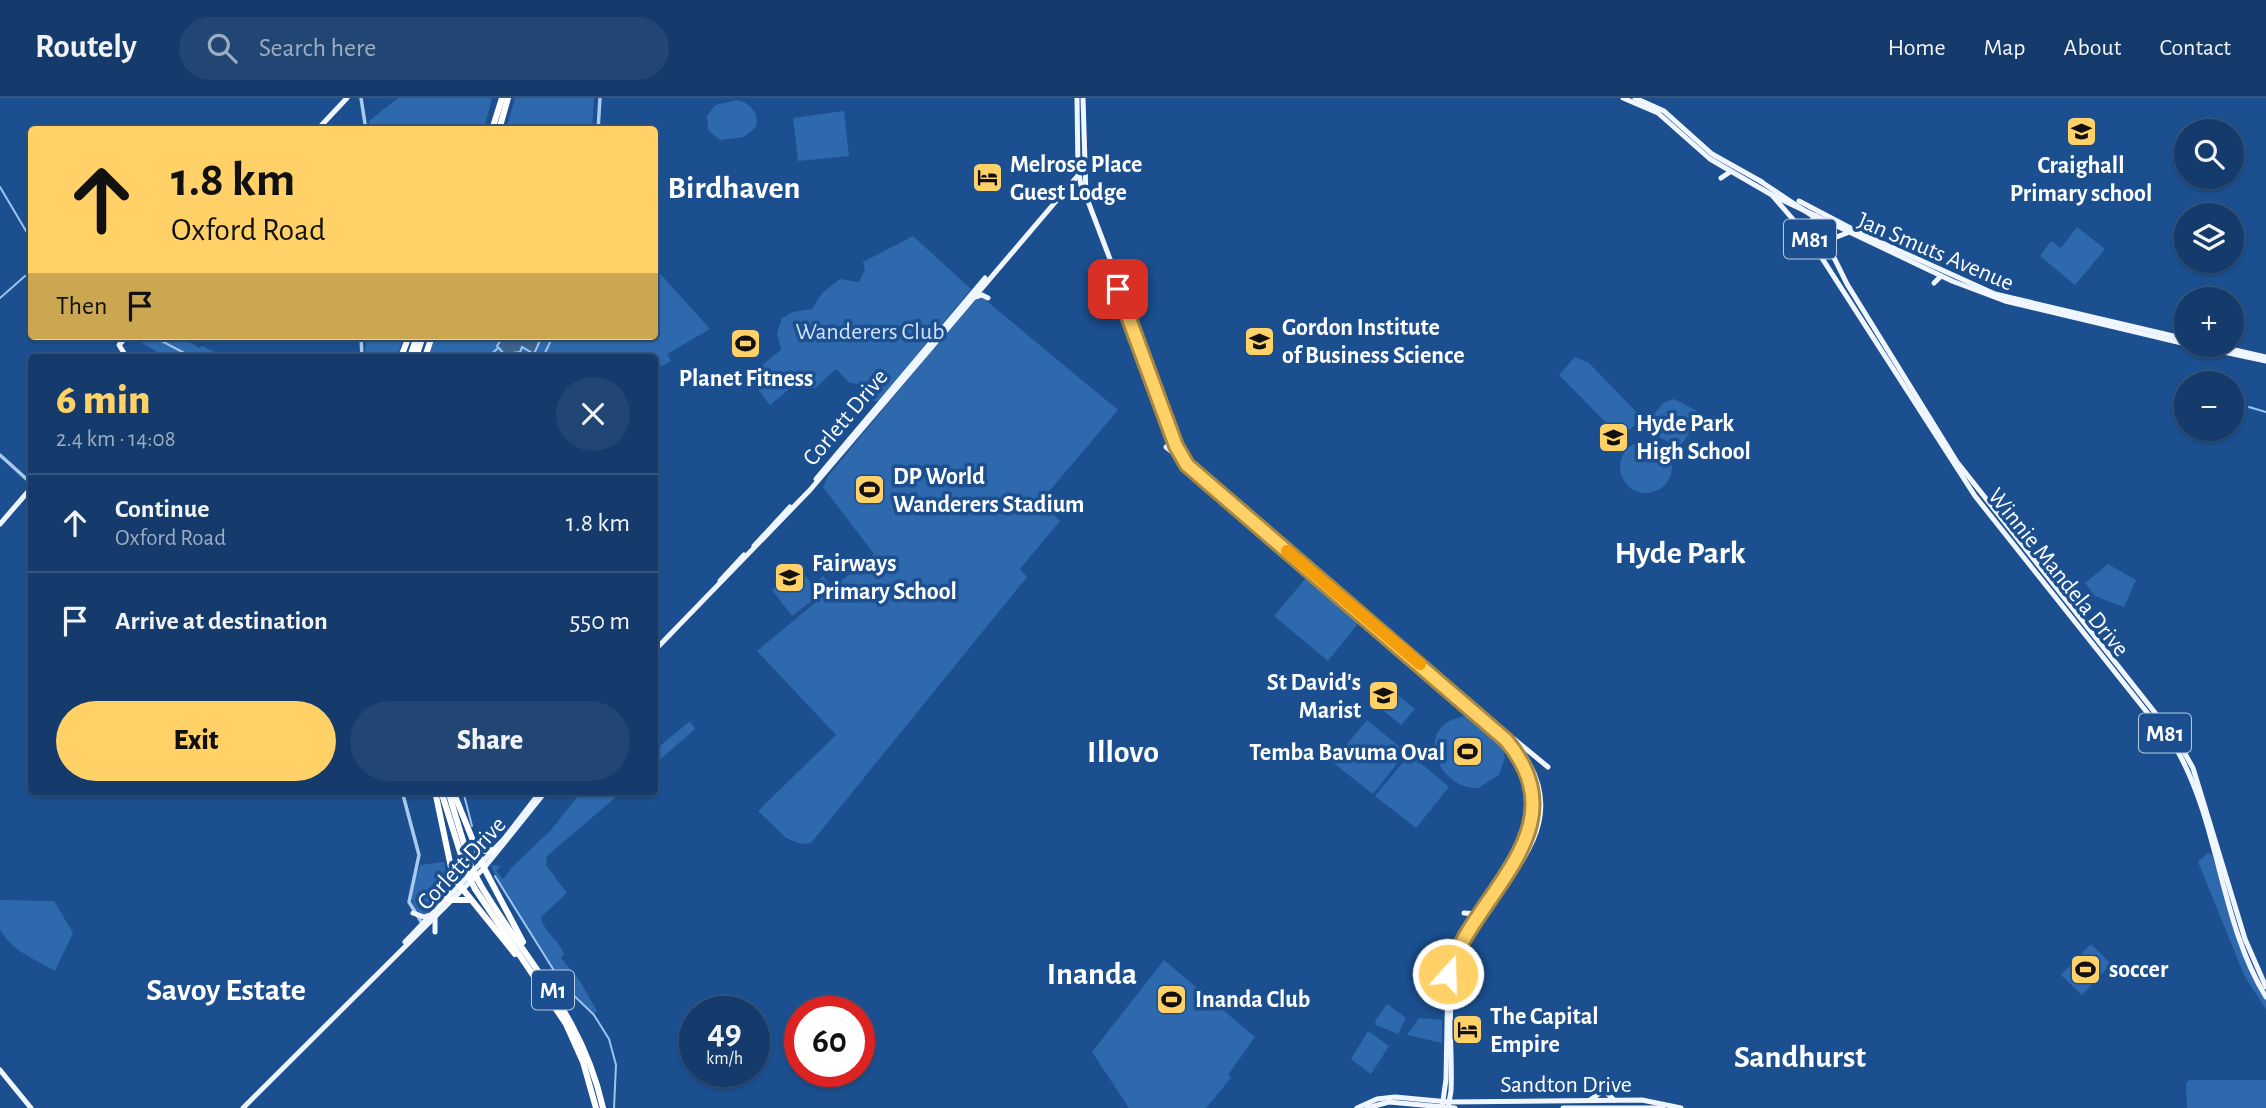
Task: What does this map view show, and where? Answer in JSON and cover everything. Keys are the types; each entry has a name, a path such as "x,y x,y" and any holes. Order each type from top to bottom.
{"highway":[{"path":"494,126 505,99"},
{"path":"500,126 505,99"},
{"path":"436,795 449,868 449,899 469,900"},
{"name":"M1","path":"442,795 469,869 478,886 575,1041 596,1108"},
{"name":"M1","path":"451,795 469,869"},
{"path":"452,795 507,915 550,985"},
{"path":"474,845 484,851 494,850"},
{"path":"489,878 490,861"},
{"path":"449,868 460,889 531,970"},
{"name":"M1","path":"478,886 550,985 584,1046 603,1108"}],"main road":[{"path":"321,126 346,98"},
{"path":"1077,98 1080,170 1086,196 1179,444 1189,461 1199,473 1412,657 1517,753"},
{"path":"1083,98 1079,184 1174,441 1187,465"},
{"name":"Jan Smuts Avenue","path":"1623,98 1658,113 1705,156 1730,172 1814,217 1941,276 2002,301 2174,338"},
{"name":"Jan Smuts Avenue","path":"1635,98 1664,111 1719,159 1759,181 1827,216 1995,293 2174,338"},
{"path":"1719,159 1739,176"},
{"name":"Corlett Drive","path":"658,645 810,490 1080,170"},
{"name":"Corlett Drive","path":"658,645 817,478 1080,170"},
{"path":"1721,178 1730,172"},
{"path":"1071,181 1079,184"},
{"path":"1759,181 1814,217 1827,216"},
{"name":"Winnie Mandela Drive","path":"1772,195 1809,238 1975,496 2177,750 2195,792 2245,951 2266,996"},
{"path":"1809,238 1808,224 1814,217"},
{"name":"Winnie Mandela Drive","path":"1814,217 1832,255 1901,374 1957,462 1993,511 2175,736 2193,768 2250,952 2266,987"},
{"path":"1832,255 1834,237 1848,233"},
{"path":"1934,283 1941,276"},
{"path":"971,300 979,295 988,298"},
{"path":"2244,353 2266,359"},
{"path":"2244,355 2266,359"},
{"path":"1166,447 1511,738 1548,766"},
{"path":"0,524 28,491"},
{"path":"1993,511 1998,503"},
{"path":"1445,1106 1447,982 1455,952 1465,933 1514,865 1529,834 1533,810 1531,787 1517,753 1497,726"},
{"path":"1473,1102 1457,1096 1452,1069 1452,992 1460,958 1476,927 1525,860 1537,828 1539,798 1534,773 1511,738"},
{"name":"Corlett Drive","path":"243,1108 483,865 540,795"},
{"name":"Corlett Drive","path":"483,865 490,861 540,795"},
{"path":"2211,830 2223,841 2217,851"},
{"path":"1465,933 1465,914 1474,916 1482,910"},
{"path":"413,913 424,917 434,915 435,932"},
{"path":"1445,1106 1452,1069"},
{"path":"0,1072 29,1108"},
{"path":"1357,1108 1377,1098 1435,1098 1445,1090"},
{"path":"1580,1106 1603,1092 1621,1104 1637,1106"},
{"path":"1411,1097 1455,1108"},
{"name":"Sandton Drive","path":"1563,1108 1657,1101 1681,1108"},
{"path":"1367,1108 1389,1102 1445,1106"},
{"name":"Sandton Drive","path":"1445,1106 1473,1102 1580,1106"},
{"path":"1424,1105 1431,1108"},
{"name":"Sandton Drive","path":"1603,1105 1663,1108"}],"street":[{"path":"361,98 366,126"},
{"path":"598,126 600,98"},
{"path":"0,455 28,484"},
{"path":"402,795 420,857 408,897 413,913 425,924"}],"green space":[{"path":"398,98 492,98 485,126 369,126 369,121"},
{"path":"515,98 594,98 592,126 507,126"},
{"path":"738,100 753,110 757,118 756,127 744,137 720,140 708,130 707,116 715,105"},
{"path":"844,111 849,156 798,161 793,118"},
{"path":"2077,227 2105,249 2075,285 2040,256 2051,241 2061,248"},
{"name":"Wanderers Club","path":"913,236 971,289 880,401 874,401 859,384 850,383 836,369 814,389 808,383 801,385 799,381 770,405 748,376 781,350 777,333 782,318 793,312 812,309 822,293 840,279 859,282 865,270 863,262"},
{"path":"658,271 710,329 667,354 671,361 658,368 658,354 428,354 433,340 658,340"},
{"path":"983,298 1118,410 1040,502 1060,521 1020,569 1027,577 811,843 801,844 786,838 758,811 836,735 757,651 874,554 823,487 828,476 960,316 977,299"},
{"path":"137,340 184,340 219,354 160,354"},
{"path":"366,340 403,340 398,354 365,354"},
{"path":"1575,357 1589,363 1642,418 1621,438 1559,375"},
{"path":"1674,399 1697,411 1698,420 1679,448 1643,428 1663,403"},
{"path":"1646,441 1665,448 1672,467 1665,486 1646,493 1627,486 1620,467 1627,448"},
{"path":"2108,564 2136,580 2124,607 2095,596 2085,583"},
{"path":"799,568 813,585 823,576 831,586 792,616 772,590"},
{"path":"1307,577 1360,621 1328,661 1274,616"},
{"path":"1388,687 1415,709 1401,725 1374,703"},
{"name":"Temba Bavuma Oval","path":"1467,716 1499,742 1505,757 1499,775 1478,788 1463,786 1451,778 1441,768 1436,755 1435,742 1439,730 1450,721"},
{"path":"1367,720 1406,752 1373,794 1332,762"},
{"path":"690,721 695,729 658,761 658,748"},
{"path":"1410,754 1449,787 1416,828 1375,796"},
{"path":"618,795 547,856 546,865 567,893 541,917 545,927 562,949 564,954 561,958 580,981 597,1011 594,1014 570,990 537,945 507,898 491,865 501,866 496,871 503,879 551,830 578,796"},
{"path":"2208,853 2212,855 2240,945 2266,1000 2266,1009 2245,977 2198,862"},
{"path":"444,862 449,889 426,915 419,914 412,896 420,865"},
{"path":"0,900 54,901 73,933 55,971 24,954 4,936 0,929"},
{"name":"soccer","path":"2091,944 2111,964 2082,995 2061,975"},
{"name":"Inanda Club","path":"1164,960 1255,1037 1228,1075 1231,1078 1206,1108 1129,1108 1092,1052"},
{"path":"1387,1004 1406,1018 1398,1034 1376,1025 1375,1021"},
{"path":"1419,1018 1442,1020 1442,1043 1407,1035"},
{"path":"1368,1031 1389,1046 1371,1074 1351,1059"},
{"path":"2189,1080 2266,1080 2266,1108 2187,1108 2186,1083"}],"shaded area":[{"path":"501,340 540,340 534,354 522,347 520,352 504,354 497,346"}],"waterway":[{"path":"0,187 28,234"},
{"path":"0,298 28,276"},
{"path":"160,340 186,354"},
{"path":"544,354 551,340"},
{"path":"491,354 498,348"},
{"path":"2249,407 2266,412"},
{"path":"464,795 472,826"},
{"path":"495,876 563,985 594,1015 609,1039 616,1065 614,1108"}],"slow traffic":[{"path":"1287,551 1420,664"}],"place":[{"name":"Craighall Primary school","path":"2081,131"},
{"name":"Melrose Place Guest Lodge","path":"987,178"},
{"name":"Gordon Institute of Business Science","path":"1259,341"},
{"name":"Planet Fitness","path":"746,344"},
{"name":"Hyde Park High School","path":"1613,437"},
{"name":"DP World Wanderers Stadium","path":"870,490"},
{"name":"Fairways Primary School","path":"789,577"},
{"name":"St David's Marist","path":"1384,696"},
{"name":"Temba Bavuma Oval","path":"1468,752"},
{"name":"soccer","path":"2086,969"},
{"name":"Inanda Club","path":"1172,999"},
{"name":"The Capital Empire","path":"1467,1030"}],"district":[{"name":"Birdhaven","path":"734,187"},
{"name":"Hyde Park","path":"1680,552"},
{"name":"Illovo","path":"1123,751"},
{"name":"Inanda","path":"1092,973"},
{"name":"Savoy Estate","path":"226,989"},
{"name":"Sandhurst","path":"1800,1056"}],"route":[{"path":"1118,289 1176,446 1187,465 1506,740 1521,761 1530,780 1532,794 1533,810 1529,834 1514,865 1460,943 1448,974"}]}
